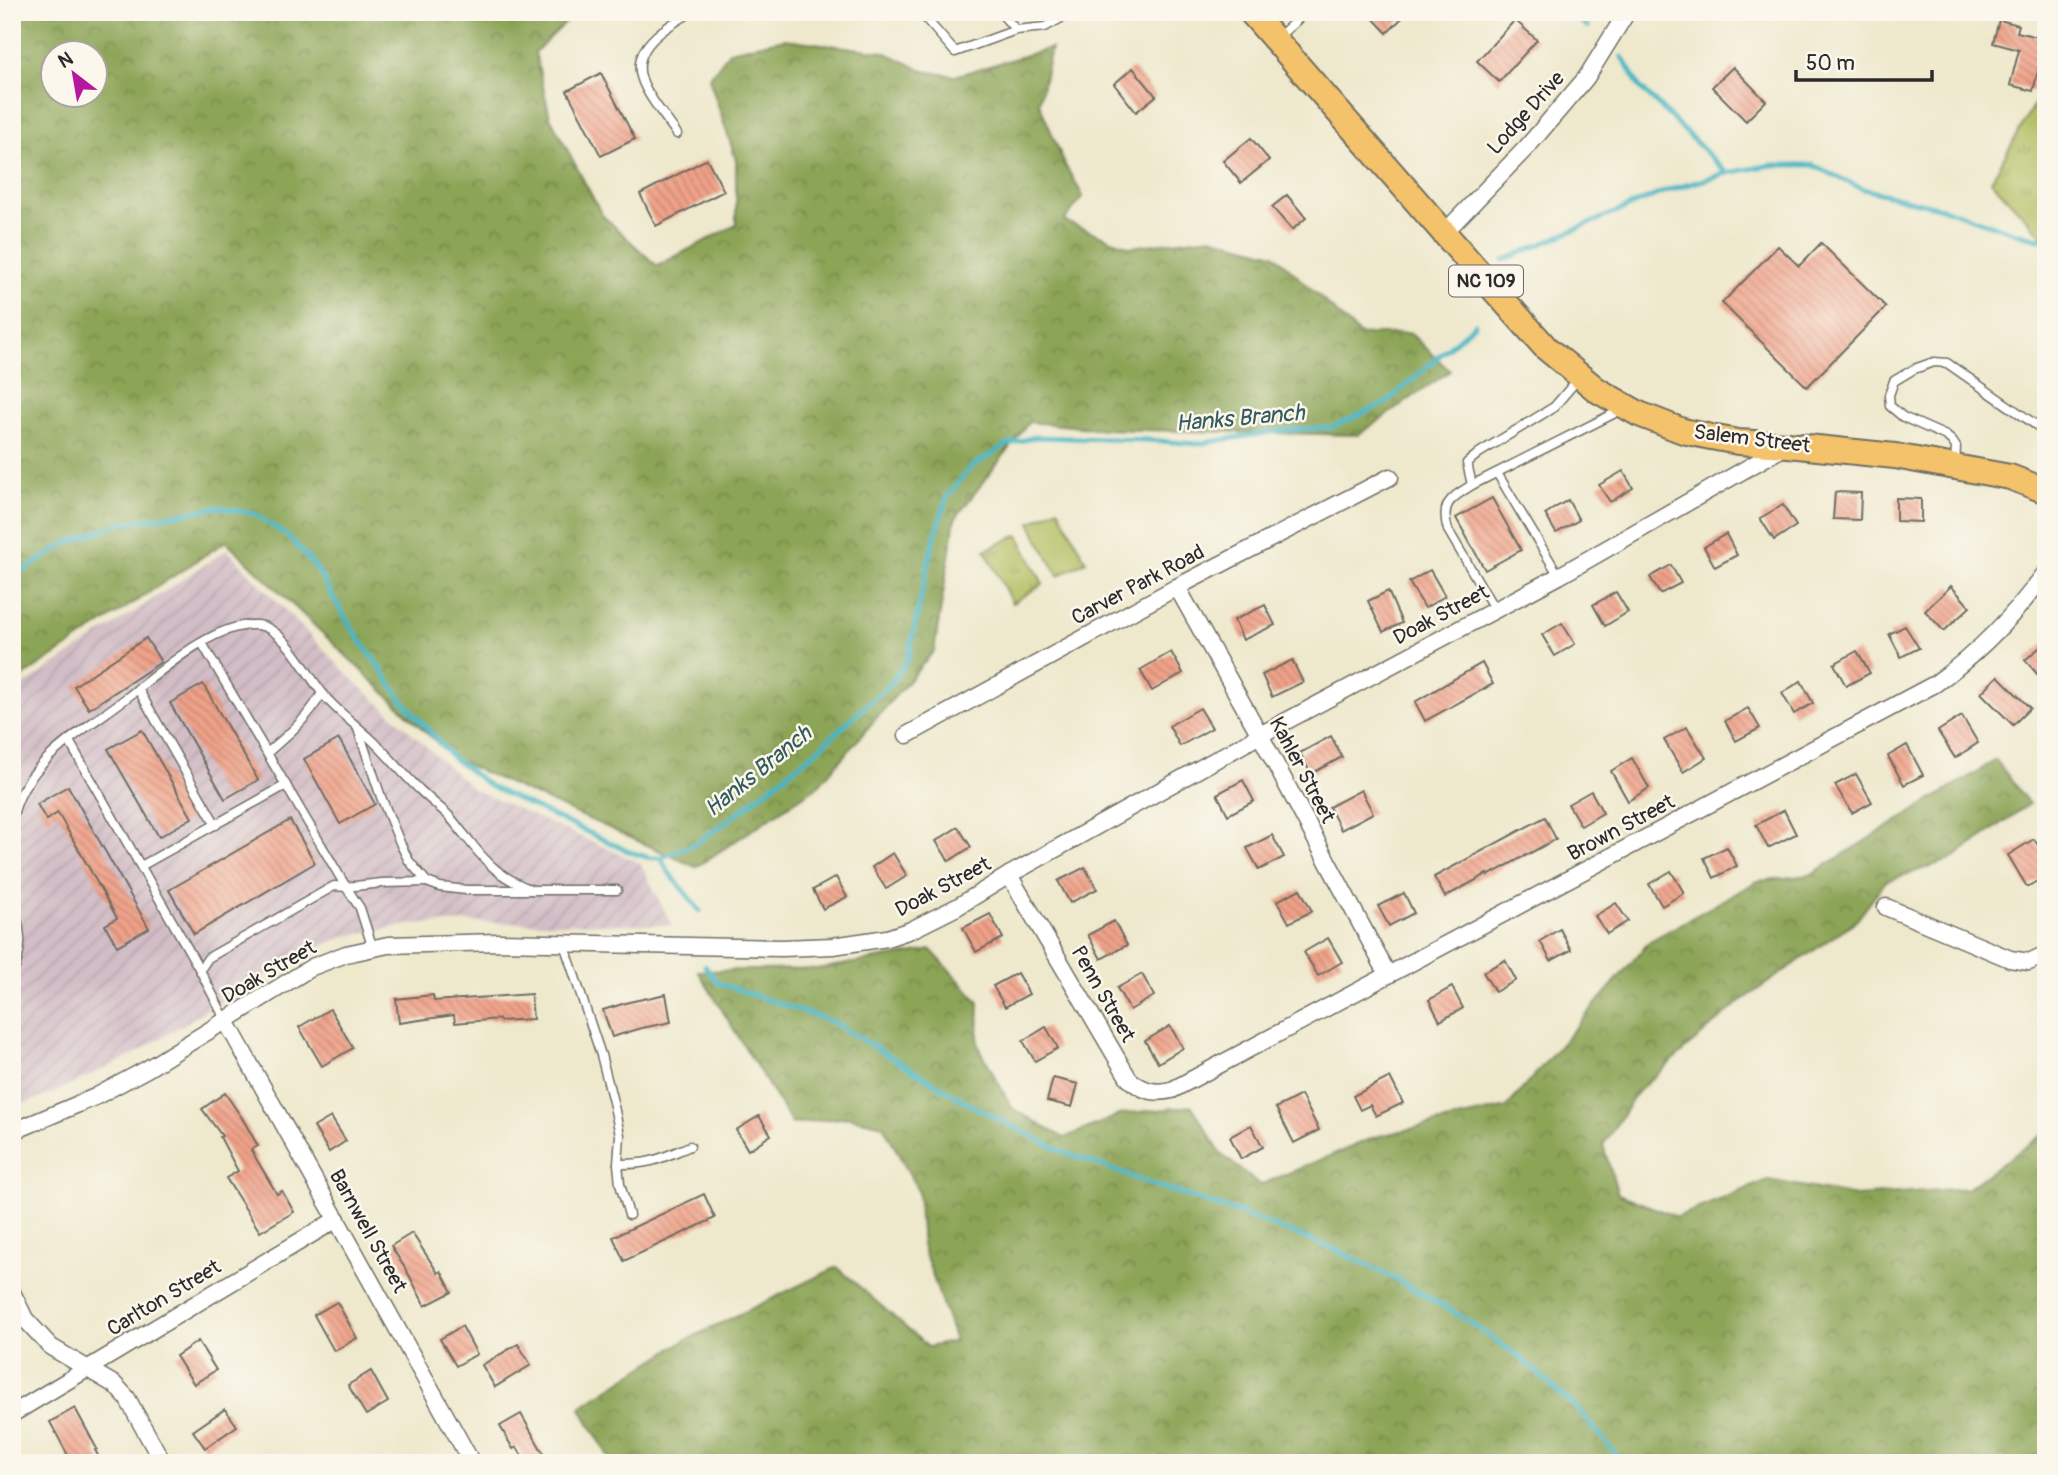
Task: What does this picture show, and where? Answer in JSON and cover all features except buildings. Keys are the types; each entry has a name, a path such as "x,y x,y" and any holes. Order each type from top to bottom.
{"main road":[{"name":"Salem Street","path":"1252,13 1546,348 1597,390 1639,414 1684,431 1738,442 1895,456 2010,477 2046,491"}],"street":[{"name":"Lodge Drive","path":"1444,233 1527,147 1586,78 1627,12"},
{"name":"Doak Street","path":"12,1132 105,1091 147,1069 313,967 346,954 388,945 499,942 782,948 860,943 911,930 957,907 1009,875 1260,735 1559,576 1788,445"},
{"name":"Carver Park Road","path":"907,735 1177,587 1390,477"},
{"name":"Brown Street","path":"1187,1083 1935,684 1964,663 1990,639 2046,572"},
{"name":"Kahler Street","path":"1177,587 1260,735 1388,975"},
{"name":"Penn Street","path":"1009,875 1129,1079 1148,1092 1161,1093 1187,1083"},
{"path":"1886,907 2010,959 2029,962 2046,954"},
{"name":"Barnwell Street","path":"226,1021 472,1463"},
{"name":"Carlton Street","path":"12,1414 337,1219"},
{"path":"12,1292 25,1319 51,1347 114,1385 127,1398 163,1463"}],"lane":[{"path":"677,134 646,88 640,71 642,58 650,42 692,12"},
{"path":"780,12 805,18 834,12"},
{"path":"920,12 956,52 1016,30 1045,27 1072,12"},
{"path":"1000,12 1016,30"},
{"path":"1275,40 1306,12"},
{"path":"1954,468 1956,447 1952,441 1903,416 1890,406 1889,395 1894,381 1914,369 1934,362 1947,363 2046,432"},
{"path":"1472,485 1467,463 1555,407 1580,377"},
{"path":"1495,610 1448,530 1445,519 1450,499 1472,485 1627,407"},
{"path":"1499,472 1559,576"},
{"path":"12,820 24,787 39,766 69,741 210,637 233,629 258,625 275,633 293,650 309,677 322,692 417,788 450,817 495,870 510,881 532,890"},
{"path":"202,643 360,908 373,948"},
{"path":"138,689 216,825"},
{"path":"267,753 293,731 315,705 322,692"},
{"path":"357,726 381,797 401,845 409,861 427,882"},
{"path":"69,741 200,970 226,1021"},
{"path":"141,866 286,785"},
{"path":"200,970 208,958 334,887 427,882 440,887 466,890 617,890"},
{"path":"12,896 19,925 21,951 12,976"},
{"path":"563,943 601,1055 620,1135 620,1184 629,1214"},
{"path":"618,1164 652,1163 690,1146"}],"shaded area":[{"path":"227,550 346,673 473,789 640,863 672,925 468,922 407,925 345,936 294,958 129,1057 55,1092 12,1108 12,693"}],"green space":[{"path":"12,12 577,12 535,52 550,117 602,215 657,266 736,225 736,160 709,78 730,51 784,39 884,52 924,71 955,76 1051,48 1039,103 1065,165 1083,196 1064,221 1130,247 1212,237 1274,254 1360,335 1410,333 1450,371 1358,435 1102,429 1029,422 955,519 934,651 818,786 696,867 454,759 226,541 12,684"},
{"path":"2046,83 2046,240 1991,181"},
{"path":"1058,508 1086,561 1058,576 1030,523"},
{"path":"1018,535 1043,584 1012,603 985,550"},
{"path":"1996,760 2029,804 1950,860 1886,881 1857,920 1736,1005 1638,1091 1603,1145 1618,1194 1677,1217 1768,1180 1856,1196 1968,1188 2046,1132 2046,1463 612,1463 580,1407 680,1343 837,1267 928,1347 955,1341 922,1245 918,1191 883,1125 848,1117 792,1124 698,971 817,969 931,950 979,1002 978,1045 1012,1108 1064,1138 1122,1114 1192,1106 1221,1154 1260,1185 1375,1137 1507,1107 1650,941 1758,881 1810,875"}],"waterway":[{"name":"Hanks Branch","path":"1569,12 1588,27"},
{"name":"Hanks Branch","path":"1622,57 1639,86 1727,173"},
{"path":"1504,260 1663,192 1727,173 1772,165 1813,165 1863,189 1946,209 2046,241"},
{"name":"Hanks Branch","path":"12,578 67,543 120,524 219,507 255,514 290,538 316,568 349,624 403,701 454,759 491,787 630,852 661,858 698,842 733,817 816,751 892,682 908,658 931,550 947,497 970,468 1006,445 1035,437 1197,444 1277,431 1332,427 1386,403 1475,324"},
{"path":"661,858 667,870 700,911"},
{"path":"705,966 718,983 831,1021 971,1105 1061,1151 1240,1213 1334,1249 1394,1278 1457,1314 1517,1355 1578,1409 1623,1463"}]}
